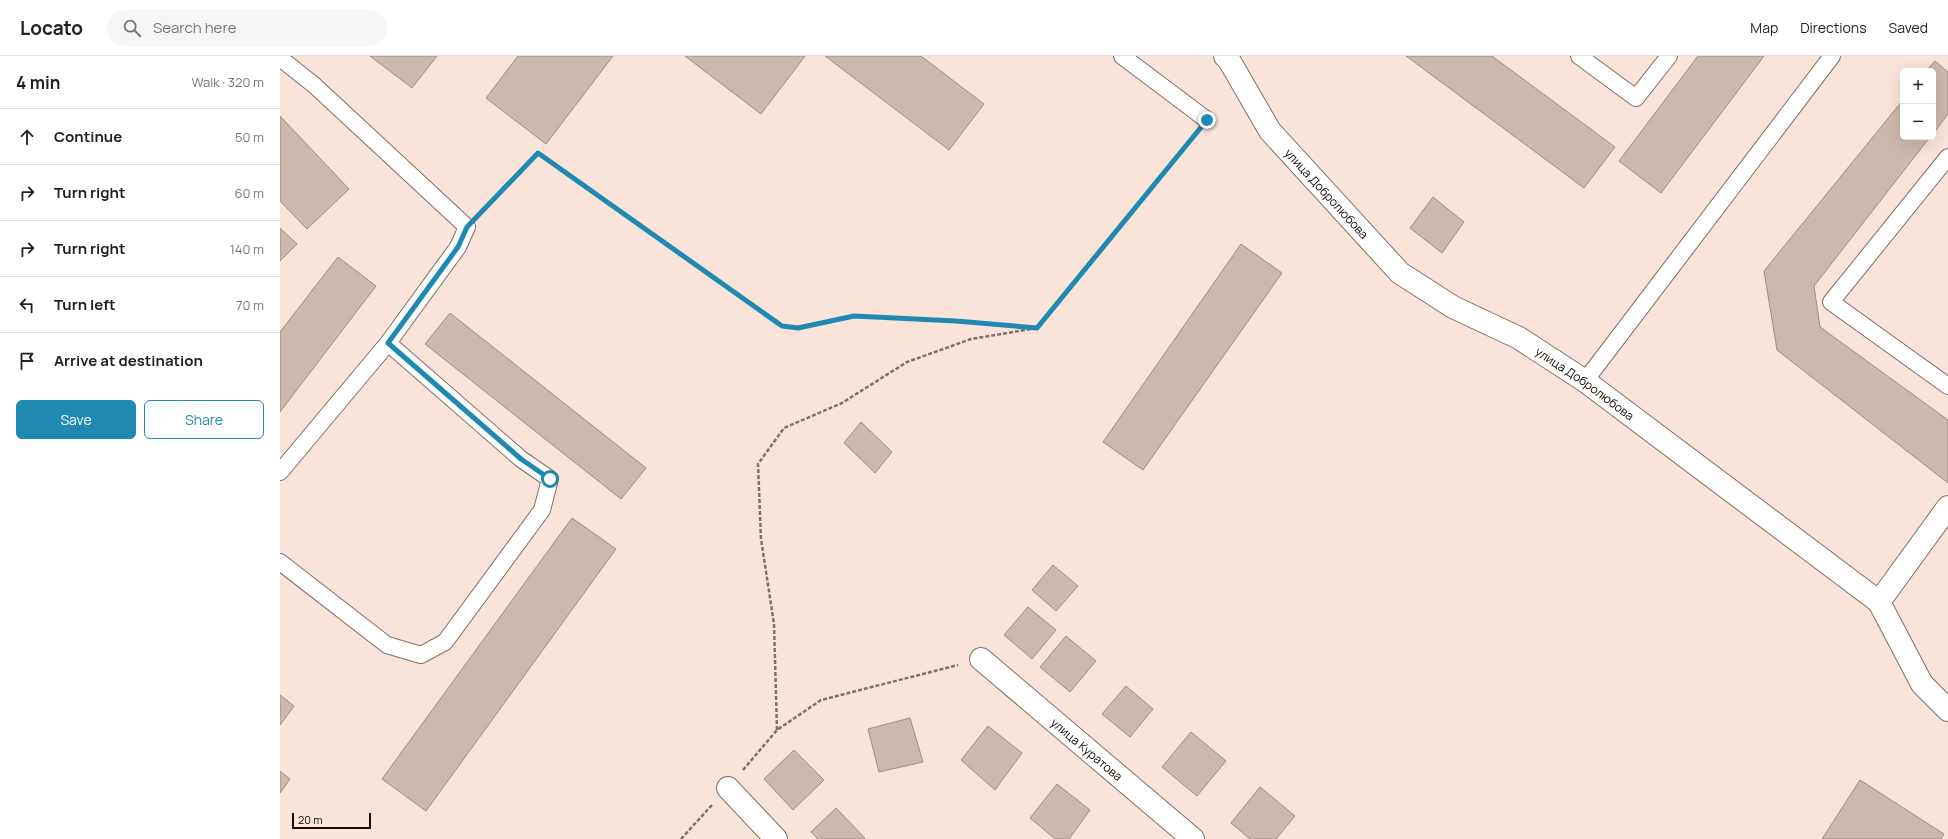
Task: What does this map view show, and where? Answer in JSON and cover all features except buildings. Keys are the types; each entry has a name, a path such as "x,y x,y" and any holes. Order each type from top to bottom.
{"street":[{"name":"улица Добролюбова","path":"1229,57 1270,131 1400,273 1452,307 1519,338 1585,381 1879,602 1922,684 1948,710"},
{"path":"1879,602 1948,507"},
{"name":"улица Куратова","path":"981,659 1193,839"},
{"path":"728,788 776,839"}],"lane":[{"path":"1122,56 1207,120"},
{"path":"1579,56 1636,98 1669,56"},
{"path":"1585,381 1832,56"},
{"path":"280,58 314,85 467,227 458,247 388,343 280,472"},
{"path":"1948,157 1831,302 1948,386"},
{"path":"280,562 387,645 421,655 445,642 542,510 550,479 521,459 388,343"}],"path":[{"path":"777,730 774,624 761,539 758,464 784,428 842,403 907,362 971,339 1037,328 1207,120"},
{"path":"467,227 538,153 782,326 798,328 854,316 956,321 1037,328"},
{"path":"681,839 728,788 777,730 821,700 981,659"}],"route":[{"path":"550,479 521,459 388,343 458,247 467,227 538,153 782,326 798,328 854,316 956,321 1037,328 1207,120"}]}
